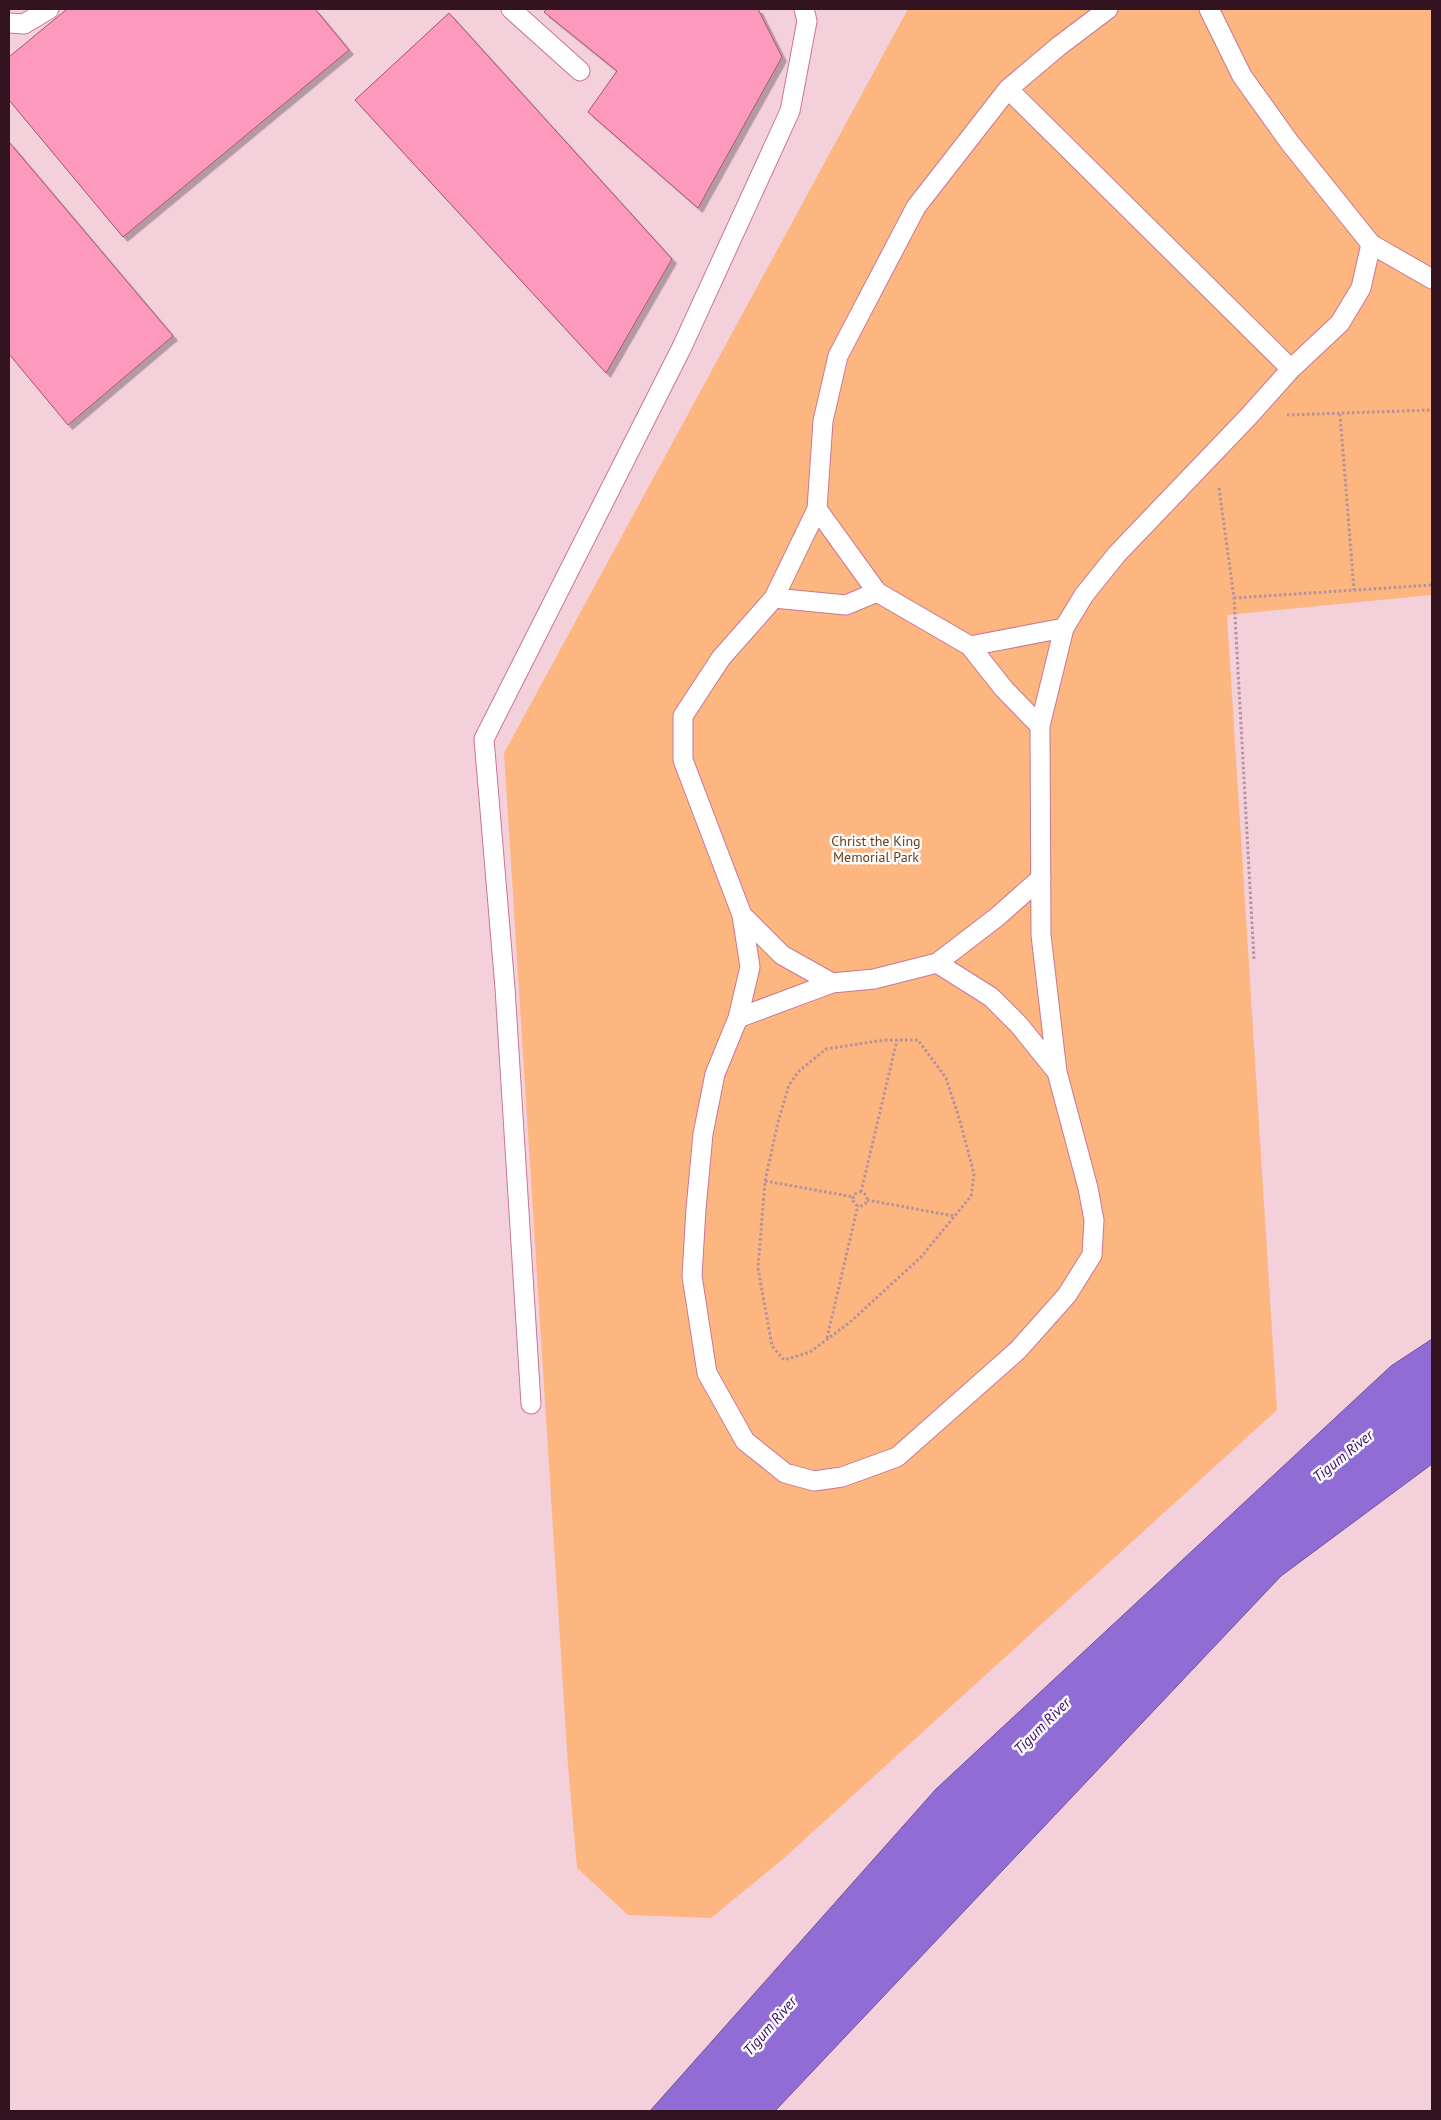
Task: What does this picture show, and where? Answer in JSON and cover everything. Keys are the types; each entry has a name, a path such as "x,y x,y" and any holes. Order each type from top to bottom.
{"lane":[{"path":"9,23 24,24 49,9"},
{"path":"511,9 580,71"},
{"path":"531,1404 505,988 484,739 682,347 790,111 807,21 804,9"},
{"path":"1108,9 1008,89 916,207 838,356 823,421 817,509 774,598 721,658 683,716 683,760 742,915 750,967 738,1018 715,1074 703,1134 692,1276 707,1373 745,1441 785,1473 814,1481 842,1477 897,1457 1018,1350 1067,1295 1092,1255 1094,1220 1088,1188 1057,1072 1041,935 1040,726 1064,628 1084,595 1117,554 1249,416 1291,369 1340,323 1361,288 1370,244"},
{"path":"1209,9 1242,76 1290,143 1370,244 1432,279"},
{"path":"1008,89 1291,369"},
{"path":"817,509 877,592 970,646 1004,688 1040,726"},
{"path":"774,598 846,605 877,592"},
{"path":"970,646 1064,628"},
{"path":"738,1018 832,983 874,979 937,963 996,917 1041,878"},
{"path":"742,915 782,955 832,983"},
{"path":"937,963 991,997 1019,1026 1057,1072"}],"path":[{"path":"1249,416 1432,410"},
{"path":"1340,414 1354,590"},
{"path":"1214,453 1234,598 1254,960"},
{"path":"1234,598 1432,585"},
{"path":"885,1040 918,1040 946,1078 974,1174 971,1196 921,1257 849,1323 810,1352 784,1360 772,1346 758,1268 765,1181 778,1122 789,1086 799,1072 826,1050 885,1040"},
{"path":"861,1192 897,1040"},
{"path":"765,1181 854,1198"},
{"path":"858,1205 854,1198 856,1193 861,1192"},
{"path":"861,1192 866,1196 867,1200"},
{"path":"867,1200 954,1216"},
{"path":"858,1205 863,1205 867,1200"},
{"path":"827,1339 858,1205"}],"green space":[{"name":"Christ the King Memorial Park","path":"908,9 1432,9 1432,595 1227,615 1277,1410 783,1859 711,1918 628,1915 577,1868 568,1766 504,753"}],"water":[{"name":"Tigum River","path":"1432,1339 1432,1464 1281,1576 775,2111 650,2111 936,1789 1391,1366"}],"building":[{"path":"67,9 315,9 349,50 123,237 9,100 9,57"},
{"path":"547,9 758,9 782,57 698,208 588,112 617,71 544,12"},
{"path":"449,13 672,259 606,373 355,100"},
{"path":"9,142 173,336 68,425 9,354"}]}
